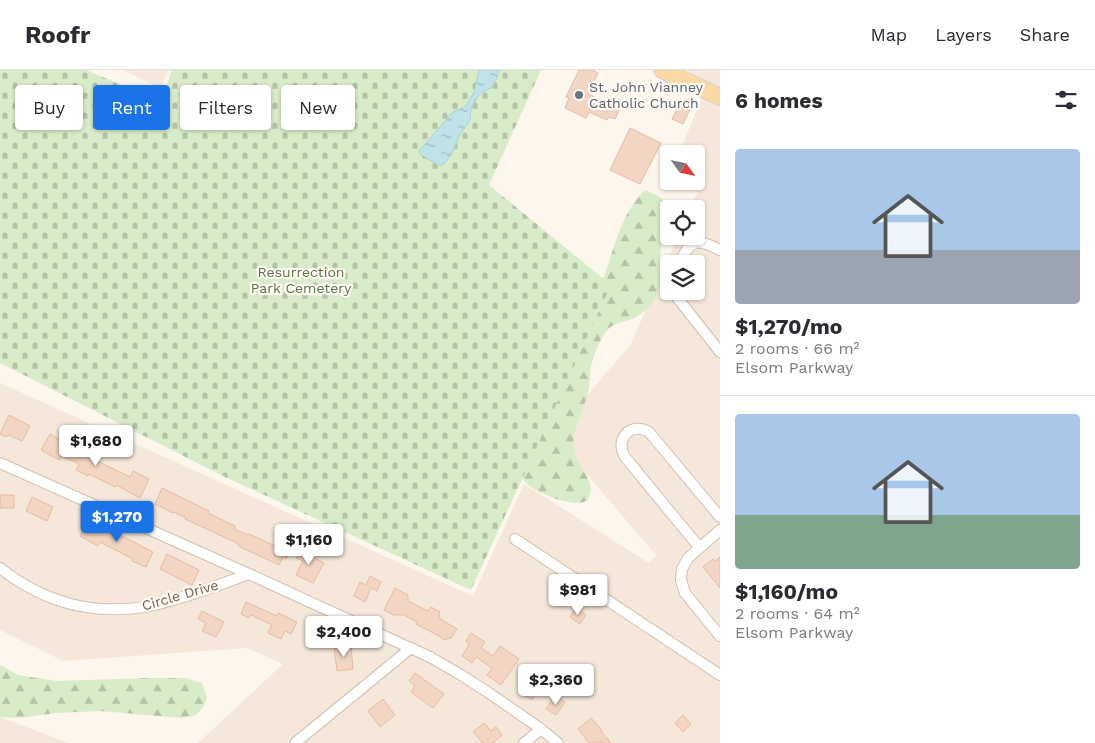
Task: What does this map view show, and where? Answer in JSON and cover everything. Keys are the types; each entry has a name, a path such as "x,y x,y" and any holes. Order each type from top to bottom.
{"main road":[{"path":"662,70 720,97"}],"street":[{"path":"684,255 694,243 705,243 720,250"},
{"path":"679,300 720,352"},
{"path":"700,547 625,457 621,446 624,435 634,429 642,429 649,432 720,517"},
{"path":"0,463 411,648 461,675 541,729 558,743"},
{"path":"720,530 684,563 681,580 685,593 720,636"},
{"path":"515,540 720,675"},
{"name":"Circle Drive","path":"0,568 28,588 42,594 74,605 105,610 160,604 249,574"},
{"path":"295,743 411,648"},
{"path":"524,743 541,729"}],"shaded area":[{"path":"123,70 169,70 162,85 154,85"},
{"path":"683,70 720,70 720,743 198,743 283,664 247,648 63,661 0,630 0,383 473,596 524,484 649,563 656,555 553,435 631,344 660,277 660,300 705,300 705,255 670,255 674,245 705,245 705,200 694,200 698,192 694,190 705,190 705,145 683,145 708,82"},
{"path":"0,717 68,743 0,743"}],"green space":[{"name":"Resurrection Park Cemetery","path":"0,70 86,70 122,85 93,85 93,130 170,130 170,85 167,85 172,70 541,70 489,185 611,285 471,590 225,477 0,363"},
{"path":"645,190 663,200 660,200 660,245 662,245 659,287 654,300 646,310 633,319 609,328 597,348 590,373 587,396 574,437 575,454 591,488 588,499 583,502 567,502 531,487 525,482 520,473 599,290 622,224 636,200"},
{"path":"0,665 18,675 56,681 185,678 202,683 207,697 204,706 196,715 181,718 100,711 56,713 19,718 0,717"}],"water":[{"path":"479,70 499,70 491,88 478,96 471,108 470,120 459,136 451,155 444,164 438,165 420,154 419,151 453,112 468,103 474,92"}],"building":[{"name":"St. John Vianney Catholic Church","path":"579,70 593,70 598,73 588,94 605,102 607,97 622,104 615,119 609,117 607,120 589,112 586,118 565,108 569,98 566,97"},
{"path":"681,102 691,107 683,124 672,119"},
{"path":"630,128 661,143 640,184 610,170"},
{"path":"9,415 30,426 22,441 9,435 6,437 0,434"},
{"path":"50,434 68,444 67,446 96,458 95,460 130,477 133,471 149,479 140,498 116,485 115,487 89,474 88,476 76,470 79,464 62,456 59,460 41,450"},
{"path":"162,488 209,511 208,513 235,526 234,529 275,546 276,543 291,549 286,559 283,557 279,565 155,504"},
{"path":"0,495 14,495 14,508 0,508"},
{"path":"32,497 53,507 47,521 26,511"},
{"path":"88,521 153,552 146,567 100,542 98,546 80,536"},
{"path":"301,548 309,552 307,554 324,563 313,583 296,575 303,561 296,558"},
{"path":"167,554 199,570 192,585 160,569"},
{"path":"720,557 720,588 703,567 713,559 715,561"},
{"path":"370,576 381,582 377,591 371,588 365,602 354,596 360,582 366,585"},
{"path":"395,588 408,595 408,601 428,611 431,607 440,612 439,618 457,629 451,638 444,640 404,615 394,615 384,610"},
{"path":"246,602 277,616 278,613 297,622 291,634 285,631 281,639 268,633 272,625 251,615 249,618 241,614"},
{"path":"576,608 586,615 580,624 570,617"},
{"path":"202,611 224,622 216,637 202,631 206,623 198,619"},
{"path":"471,633 485,642 481,648 493,656 500,646 519,659 501,685 487,675 492,668 476,657 472,663 462,656 469,645 466,641"},
{"path":"351,646 353,669 337,671 334,648"},
{"path":"415,673 444,694 433,708 411,692 415,686 409,681"},
{"path":"526,675 542,685 532,700 521,693 526,686 521,683"},
{"path":"555,696 565,702 556,715 546,709"},
{"path":"383,699 395,715 380,727 368,711"},
{"path":"683,715 691,724 683,732 675,723"},
{"path":"591,718 611,743 589,743 578,729"},
{"path":"484,723 491,731 496,727 502,735 493,743 483,743 473,732"}],"place":[{"name":"St. John Vianney Catholic Church","path":"579,95"}]}
